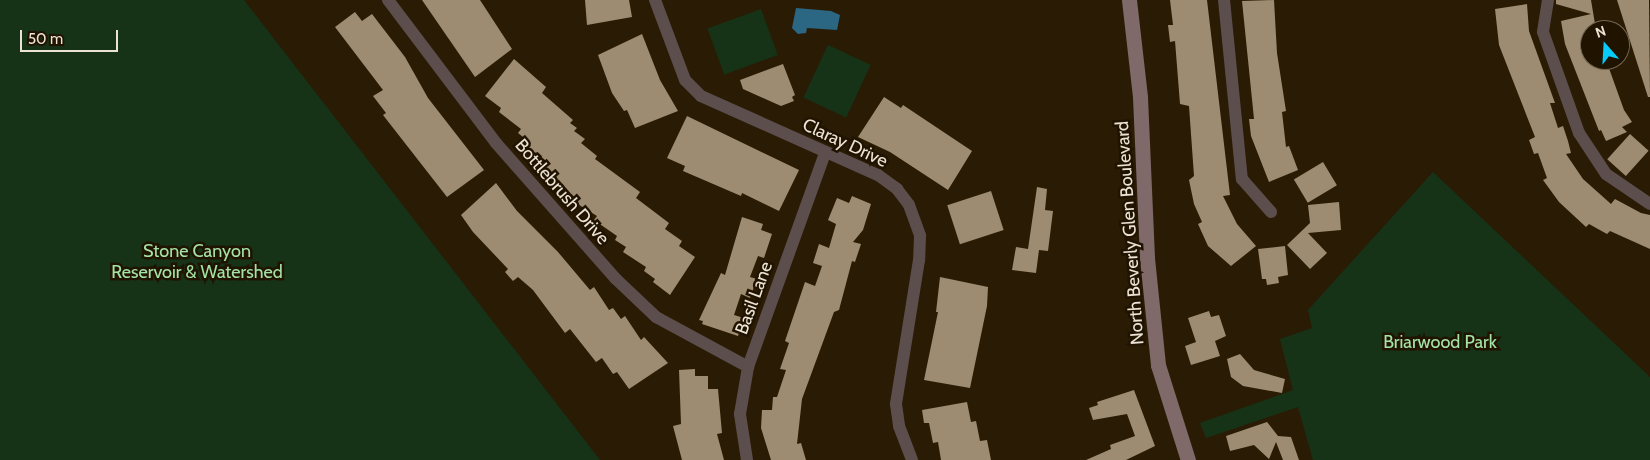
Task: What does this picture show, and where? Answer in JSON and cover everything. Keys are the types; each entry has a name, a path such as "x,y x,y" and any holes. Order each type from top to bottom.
{"main road":[{"name":"North Beverly Glen Boulevard","path":"1129,0 1140,97 1146,258 1158,365 1188,460"}],"street":[{"name":"Bottlebrush Drive","path":"388,0 496,143 616,279 656,317 748,367"},
{"name":"Claray Drive","path":"656,0 681,72 700,96 878,175 897,189 909,205 920,236 919,260 896,404 899,426 912,460"},
{"path":"1224,0 1242,179 1271,212"},
{"path":"1548,0 1543,32 1579,133 1606,174 1650,204"},
{"name":"Basil Lane","path":"747,460 740,414 748,367 826,153"}],"green space":[{"name":"Stone Canyon Reservoir & Watershed","path":"0,0 244,0 600,460 0,460"},
{"path":"761,9 778,55 724,75 707,28"},
{"path":"828,45 871,65 846,117 803,98"},
{"name":"Briarwood Park","path":"1433,172 1650,377 1650,460 1313,460 1298,407 1206,438 1200,423 1293,390 1280,339 1312,328 1308,310"}],"water":[{"path":"796,8 831,11 840,15 837,30 807,28 806,33 798,34 792,28"}],"building":[{"path":"422,0 480,0 512,49 475,77"},
{"path":"585,0 629,0 632,17 587,25"},
{"path":"1170,0 1207,0 1230,195 1223,196 1237,224 1256,246 1231,266 1208,246 1198,224 1202,222 1194,204 1189,180 1194,176 1189,106 1180,104 1175,41 1170,42 1168,25 1173,25"},
{"path":"1274,0 1277,53 1286,111 1282,112 1286,147 1289,146 1298,170 1269,182 1251,136 1249,119 1254,119 1242,1"},
{"path":"1556,0 1591,0 1594,20 1580,20 1580,70 1610,70 1624,110 1632,122 1622,127 1627,132 1606,141 1601,130 1599,131 1565,44 1561,21 1591,14 1556,4"},
{"path":"1617,0 1649,0 1650,97 1648,97 1630,41 1630,20 1623,20"},
{"path":"1527,4 1529,31 1555,103 1550,103 1558,128 1563,126 1568,141 1571,153 1566,154 1583,179 1611,204 1615,199 1641,213 1650,215 1650,249 1610,231 1607,234 1589,224 1586,227 1559,202 1543,180 1547,178 1538,153 1534,154 1529,140 1535,137 1499,45 1495,9"},
{"path":"355,12 362,21 372,14 405,57 428,98 484,170 447,197 383,115 386,113 373,96 383,90 335,27"},
{"path":"642,34 660,80 678,111 635,128 627,110 624,111 612,93 598,55"},
{"path":"514,59 546,87 542,93 573,120 570,123 577,128 574,131 585,139 581,143 597,156 595,159 640,192 636,198 669,223 665,229 682,241 679,246 695,257 670,295 653,282 655,279 644,271 646,267 623,252 626,247 615,240 617,236 594,220 597,216 576,203 578,200 553,179 556,175 544,166 547,162 525,145 528,141 518,133 521,129 499,112 501,108 485,96"},
{"path":"783,64 795,95 792,97 794,101 781,106 743,89 740,80"},
{"path":"884,97 901,108 903,105 972,151 948,190 890,152 858,137"},
{"path":"687,116 799,170 779,211 742,193 741,196 683,171 685,166 667,158"},
{"path":"1630,134 1649,151 1626,176 1607,159"},
{"path":"1323,162 1337,185 1308,203 1294,180"},
{"path":"496,183 517,211 558,252 590,290 594,287 609,310 613,308 621,319 625,316 641,340 644,337 668,363 629,389 617,372 613,374 602,358 596,362 570,329 565,333 533,290 518,277 513,281 505,272 508,269 473,232 461,215"},
{"path":"1037,187 1047,189 1045,210 1053,211 1048,251 1039,250 1036,273 1012,270 1016,247 1028,249"},
{"path":"991,191 1004,230 960,244 947,205"},
{"path":"852,196 871,204 863,230 853,242 861,244 855,262 852,261 839,310 834,312 802,399 797,444 801,443 806,460 771,460 761,428 762,410 772,410 773,397 777,397 786,370 780,369 789,343 785,341 805,282 815,286 822,266 813,263 819,244 829,248 836,224 828,220 837,198 849,203"},
{"path":"1339,202 1341,230 1308,233 1327,253 1310,269 1287,245 1310,223 1308,205"},
{"path":"742,217 763,224 761,230 772,234 764,258 758,256 750,277 757,279 750,298 741,294 734,315 744,318 738,336 702,324 703,321 699,320 721,273 725,275"},
{"path":"1285,246 1288,275 1278,277 1279,283 1267,285 1266,279 1262,279 1258,249"},
{"path":"940,277 988,287 987,306 970,388 924,380 938,312 936,312"},
{"path":"1209,311 1211,317 1219,315 1226,336 1215,341 1220,356 1191,365 1185,346 1196,342 1188,318"},
{"path":"1240,354 1254,370 1285,379 1282,393 1243,386 1231,377 1227,359"},
{"path":"695,369 695,376 708,376 708,389 718,389 722,433 717,434 724,460 682,460 673,426 681,424 679,370"},
{"path":"1134,390 1155,446 1126,460 1086,460 1111,449 1110,445 1135,436 1127,414 1093,420 1089,408 1098,405 1097,402"},
{"path":"967,402 971,422 976,421 980,441 987,440 991,460 941,460 938,442 933,443 929,423 924,423 922,410"},
{"path":"1267,422 1278,436 1291,437 1299,460 1283,460 1276,442 1269,459 1254,445 1230,451 1226,436"}]}
